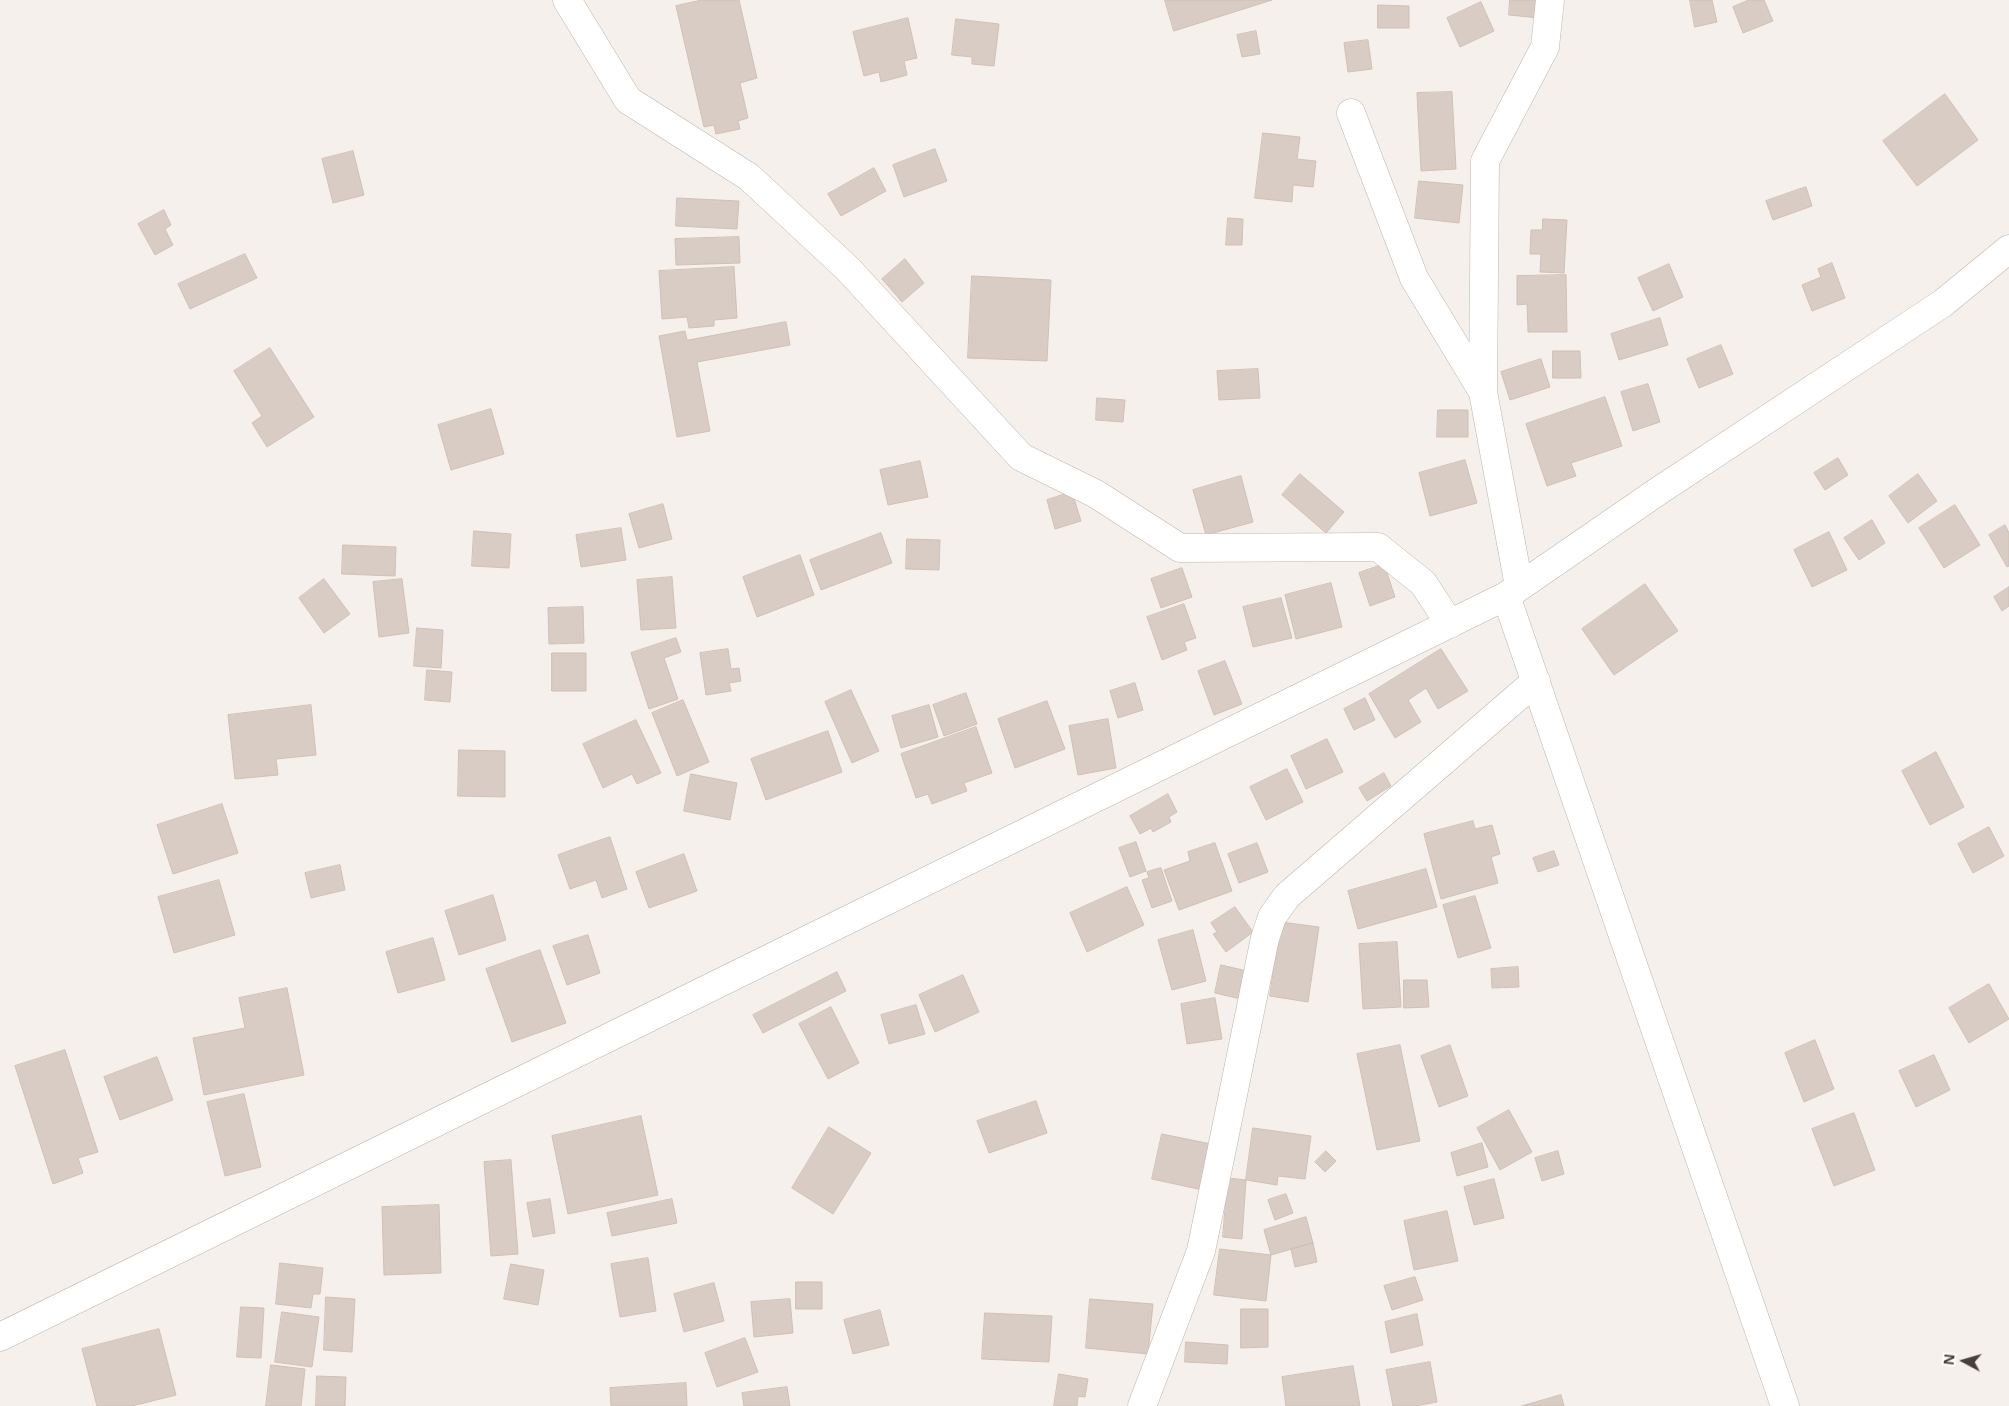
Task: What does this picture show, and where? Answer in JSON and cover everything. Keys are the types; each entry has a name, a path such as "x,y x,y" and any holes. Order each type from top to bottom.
{"street":[{"path":"567,0 628,100 749,177 848,269 1021,457 1096,494 1180,548 1378,547 1423,582 1450,624"},
{"path":"1550,0 1545,47 1484,161 1483,392 1512,591 1536,681 1785,1406"},
{"path":"1351,113 1414,278 1483,392"},
{"path":"0,1337 1450,624 1512,591 1943,303 2009,249"},
{"path":"1142,1406 1201,1251 1265,938 1272,917 1287,896 1536,681"}],"building":[{"path":"702,0 739,0 757,78 740,83 748,118 738,121 740,129 716,134 714,125 704,127 676,6"},
{"path":"1165,0 1272,0 1174,31"},
{"path":"1510,0 1541,0 1539,18 1509,15"},
{"path":"1690,0 1712,0 1717,22 1695,27"},
{"path":"1749,0 1764,0 1773,21 1743,33 1733,7"},
{"path":"1481,2 1494,31 1460,47 1447,18"},
{"path":"1378,5 1409,6 1409,28 1378,28"},
{"path":"908,18 917,58 904,61 907,75 881,82 879,72 864,76 853,32"},
{"path":"956,19 999,24 994,66 972,64 972,57 952,55"},
{"path":"1256,31 1260,54 1242,57 1237,35"},
{"path":"1368,40 1372,69 1348,72 1344,43"},
{"path":"1452,92 1456,169 1421,171 1417,93"},
{"path":"1945,94 1978,140 1917,186 1883,141"},
{"path":"1263,133 1300,137 1297,159 1316,161 1313,187 1293,185 1292,202 1255,198"},
{"path":"935,149 947,181 904,197 893,165"},
{"path":"353,151 364,195 333,203 322,159"},
{"path":"874,168 886,191 841,216 828,194"},
{"path":"1419,181 1463,185 1459,223 1415,218"},
{"path":"1806,187 1812,206 1773,220 1766,201"},
{"path":"677,198 739,201 737,229 676,226"},
{"path":"164,210 171,225 165,229 173,245 155,255 138,224"},
{"path":"1228,218 1243,219 1242,245 1226,245"},
{"path":"1543,219 1567,220 1564,273 1540,272 1541,254 1530,254 1531,230 1542,230"},
{"path":"739,237 740,263 676,265 675,239"},
{"path":"245,254 257,278 190,309 178,284"},
{"path":"905,259 924,283 902,302 882,279"},
{"path":"1832,263 1845,298 1812,311 1802,285 1821,277 1818,269"},
{"path":"1669,264 1683,297 1653,311 1638,278"},
{"path":"734,267 737,318 714,320 714,326 689,328 687,317 662,319 659,271"},
{"path":"1566,275 1567,332 1528,332 1527,304 1517,305 1517,276"},
{"path":"972,276 1051,280 1047,361 968,358"},
{"path":"1660,318 1668,345 1619,360 1611,334"},
{"path":"786,322 790,345 697,362 710,431 677,437 659,336 685,331 687,340"},
{"path":"1721,345 1733,374 1699,388 1687,359"},
{"path":"270,348 314,417 267,447 252,423 262,416 234,371"},
{"path":"1553,351 1580,351 1581,378 1553,378"},
{"path":"1541,359 1550,387 1510,400 1501,372"},
{"path":"1258,369 1260,398 1219,400 1217,371"},
{"path":"1648,384 1660,422 1633,431 1621,392"},
{"path":"1605,397 1622,446 1571,463 1576,476 1547,486 1526,424"},
{"path":"1097,398 1125,400 1123,422 1096,420"},
{"path":"491,409 504,454 451,470 438,425"},
{"path":"1438,410 1468,410 1468,437 1437,437"},
{"path":"1838,458 1848,475 1825,490 1814,473"},
{"path":"1465,460 1477,503 1430,516 1419,473"},
{"path":"920,461 928,497 888,505 880,470"},
{"path":"1300,474 1344,512 1326,533 1282,495"},
{"path":"1918,474 1937,501 1908,523 1889,496"},
{"path":"1241,476 1253,522 1206,535 1193,490"},
{"path":"1072,492 1081,521 1055,529 1047,500"},
{"path":"663,504 672,539 639,548 629,514"},
{"path":"1955,505 1980,545 1944,568 1919,528"},
{"path":"1872,520 1885,543 1859,560 1844,538"},
{"path":"2005,525 2009,533 2009,566 2007,567 1989,535"},
{"path":"621,528 626,560 581,567 576,535"},
{"path":"474,531 511,534 509,568 472,566"},
{"path":"1829,532 1847,570 1812,587 1794,550"},
{"path":"881,533 892,563 821,590 810,560"},
{"path":"907,539 940,540 939,570 906,569"},
{"path":"343,545 396,547 395,576 342,574"},
{"path":"800,555 814,595 757,617 743,577"},
{"path":"1384,564 1395,597 1370,606 1359,573"},
{"path":"1182,568 1192,597 1161,608 1151,579"},
{"path":"672,577 676,628 641,630 637,580"},
{"path":"324,579 350,614 324,633 299,598"},
{"path":"402,579 409,633 379,637 373,582"},
{"path":"1331,583 1342,627 1296,639 1285,595"},
{"path":"1645,584 1678,631 1614,675 1582,629"},
{"path":"2009,587 2009,606 2002,611 1994,597"},
{"path":"1281,598 1292,638 1253,647 1243,607"},
{"path":"1184,604 1196,638 1184,642 1187,650 1162,660 1147,617"},
{"path":"583,607 584,643 549,644 548,608"},
{"path":"417,628 443,630 441,668 414,666"},
{"path":"676,638 681,652 664,658 678,699 649,709 631,653"},
{"path":"728,649 731,669 739,668 741,681 729,683 731,691 706,695 700,653"},
{"path":"1441,649 1468,691 1438,709 1426,688 1408,700 1421,722 1395,738 1369,694"},
{"path":"552,653 586,653 586,691 552,691"},
{"path":"1225,661 1242,704 1214,715 1198,671"},
{"path":"427,670 452,672 450,702 425,700"},
{"path":"1135,683 1143,710 1118,718 1110,691"},
{"path":"851,690 879,751 852,763 825,702"},
{"path":"966,693 977,724 944,736 933,705"},
{"path":"1365,698 1375,720 1354,730 1344,709"},
{"path":"683,700 709,762 677,776 652,713"},
{"path":"1047,701 1065,749 1015,768 998,719"},
{"path":"311,705 316,755 276,759 278,775 235,779 228,715"},
{"path":"929,705 938,737 901,748 892,716"},
{"path":"1108,719 1116,768 1078,775 1069,726"},
{"path":"636,720 661,773 637,784 632,774 603,788 583,744"},
{"path":"976,727 992,773 964,783 967,791 932,804 928,794 916,798 901,754"},
{"path":"828,731 842,772 766,800 751,759"},
{"path":"1327,739 1343,772 1306,789 1291,756"},
{"path":"459,750 505,751 505,797 458,796"},
{"path":"1936,752 1964,807 1930,825 1902,771"},
{"path":"1287,769 1303,802 1266,820 1250,787"},
{"path":"1384,773 1391,786 1367,801 1359,788"},
{"path":"691,774 737,783 730,820 684,811"},
{"path":"1168,794 1177,812 1169,817 1171,822 1153,832 1151,828 1140,834 1130,816"},
{"path":"222,804 238,853 173,874 157,825"},
{"path":"1473,821 1475,829 1492,825 1500,854 1491,857 1498,883 1441,899 1424,834"},
{"path":"1989,827 2004,856 1973,873 1958,844"},
{"path":"610,837 627,889 602,898 596,880 570,889 558,855"},
{"path":"1136,842 1146,871 1130,877 1119,848"},
{"path":"1215,843 1232,891 1179,910 1164,870 1190,861 1188,852"},
{"path":"1257,843 1268,872 1239,883 1228,854"},
{"path":"1554,851 1559,865 1538,872 1533,858"},
{"path":"684,854 697,891 649,908 636,872"},
{"path":"340,865 345,890 311,898 305,873"},
{"path":"1161,868 1172,901 1152,908 1142,880 1149,878 1147,872"},
{"path":"1426,869 1437,907 1358,929 1348,891"},
{"path":"219,880 235,935 174,953 158,897"},
{"path":"1127,887 1144,925 1087,952 1070,913"},
{"path":"493,895 506,940 459,955 445,911"},
{"path":"1475,896 1491,948 1458,958 1443,905"},
{"path":"1235,907 1253,932 1226,952 1213,934 1217,932 1211,923"},
{"path":"1281,922 1319,927 1308,1002 1270,996"},
{"path":"1193,930 1206,981 1172,990 1158,940"},
{"path":"588,935 600,973 567,985 553,946"},
{"path":"433,938 445,980 398,993 386,952"},
{"path":"1397,942 1401,1007 1363,1009 1359,944"},
{"path":"540,950 566,1023 512,1042 486,969"},
{"path":"1221,965 1247,971 1241,999 1215,993"},
{"path":"1518,967 1519,987 1492,988 1491,969"},
{"path":"837,972 846,991 763,1033 753,1015"},
{"path":"963,975 979,1012 935,1032 919,995"},
{"path":"1404,980 1427,980 1429,1007 1404,1008"},
{"path":"1989,984 2009,1019 1969,1043 1949,1008"},
{"path":"287,988 304,1075 204,1095 193,1038 245,1028 239,998"},
{"path":"1215,998 1222,1039 1187,1044 1181,1004"},
{"path":"916,1005 925,1034 889,1044 881,1015"},
{"path":"831,1007 859,1063 828,1079 799,1024"},
{"path":"1815,1040 1834,1089 1804,1102 1785,1053"},
{"path":"1400,1045 1420,1141 1377,1150 1357,1054"},
{"path":"1450,1045 1468,1096 1439,1107 1421,1056"},
{"path":"65,1050 98,1152 78,1158 83,1173 53,1184 15,1066"},
{"path":"1934,1055 1950,1090 1916,1107 1899,1071"},
{"path":"157,1057 173,1100 120,1120 104,1077"},
{"path":"244,1094 261,1167 225,1176 207,1102"},
{"path":"1036,1101 1047,1133 989,1153 977,1121"},
{"path":"1509,1110 1532,1152 1500,1170 1477,1128"},
{"path":"1854,1113 1875,1170 1834,1186 1812,1129"},
{"path":"641,1116 658,1195 568,1214 552,1136"},
{"path":"829,1127 871,1153 833,1214 792,1188"},
{"path":"1253,1128 1311,1136 1305,1179 1278,1176 1277,1185 1246,1180"},
{"path":"1162,1134 1216,1145 1207,1191 1152,1179"},
{"path":"1482,1143 1488,1167 1457,1176 1451,1153"},
{"path":"1326,1151 1336,1161 1325,1172 1315,1162"},
{"path":"1558,1151 1564,1174 1542,1181 1535,1158"},
{"path":"511,1160 518,1254 491,1256 484,1162"},
{"path":"1228,1178 1246,1180 1242,1239 1223,1237"},
{"path":"1494,1179 1504,1218 1474,1225 1464,1187"},
{"path":"1286,1194 1293,1213 1275,1220 1268,1200"},
{"path":"550,1199 555,1233 533,1237 527,1203"},
{"path":"672,1199 677,1223 612,1236 607,1213"},
{"path":"439,1205 441,1273 384,1275 382,1207"},
{"path":"1447,1211 1458,1261 1414,1270 1404,1221"},
{"path":"1306,1217 1313,1243 1271,1255 1264,1230"},
{"path":"1313,1243 1317,1262 1295,1267 1291,1249"},
{"path":"1220,1249 1271,1255 1266,1301 1214,1295"},
{"path":"648,1258 656,1311 620,1317 611,1264"},
{"path":"280,1263 323,1268 320,1294 313,1294 311,1308 276,1304"},
{"path":"511,1264 544,1270 538,1305 504,1299"},
{"path":"1415,1277 1423,1300 1392,1310 1384,1286"},
{"path":"796,1282 822,1282 822,1309 796,1309"},
{"path":"714,1283 724,1321 684,1332 674,1294"},
{"path":"326,1297 355,1299 352,1352 324,1350"},
{"path":"790,1299 793,1333 754,1337 751,1302"},
{"path":"1090,1299 1153,1304 1148,1354 1086,1348"},
{"path":"241,1307 264,1308 261,1358 237,1357"},
{"path":"1241,1309 1268,1309 1268,1347 1241,1348"},
{"path":"880,1310 889,1345 853,1354 844,1320"},
{"path":"282,1312 319,1317 312,1367 275,1362"},
{"path":"985,1313 1052,1316 1049,1362 982,1359"},
{"path":"1417,1314 1423,1345 1391,1353 1385,1322"},
{"path":"159,1329 176,1395 132,1406 97,1406 82,1349"},
{"path":"745,1338 758,1372 717,1387 705,1353"},
{"path":"1186,1342 1228,1345 1227,1364 1185,1362"},
{"path":"1430,1362 1437,1402 1415,1406 1393,1406 1386,1370"},
{"path":"271,1365 305,1369 301,1406 266,1406"},
{"path":"1353,1366 1360,1406 1286,1406 1282,1377"},
{"path":"1059,1374 1088,1379 1085,1397 1078,1396 1077,1406 1054,1406"},
{"path":"317,1376 346,1377 345,1406 316,1406"},
{"path":"686,1383 687,1406 611,1406 610,1388"},
{"path":"787,1387 790,1406 744,1406 742,1393"},
{"path":"1561,1395 1564,1406 1522,1406"}]}
